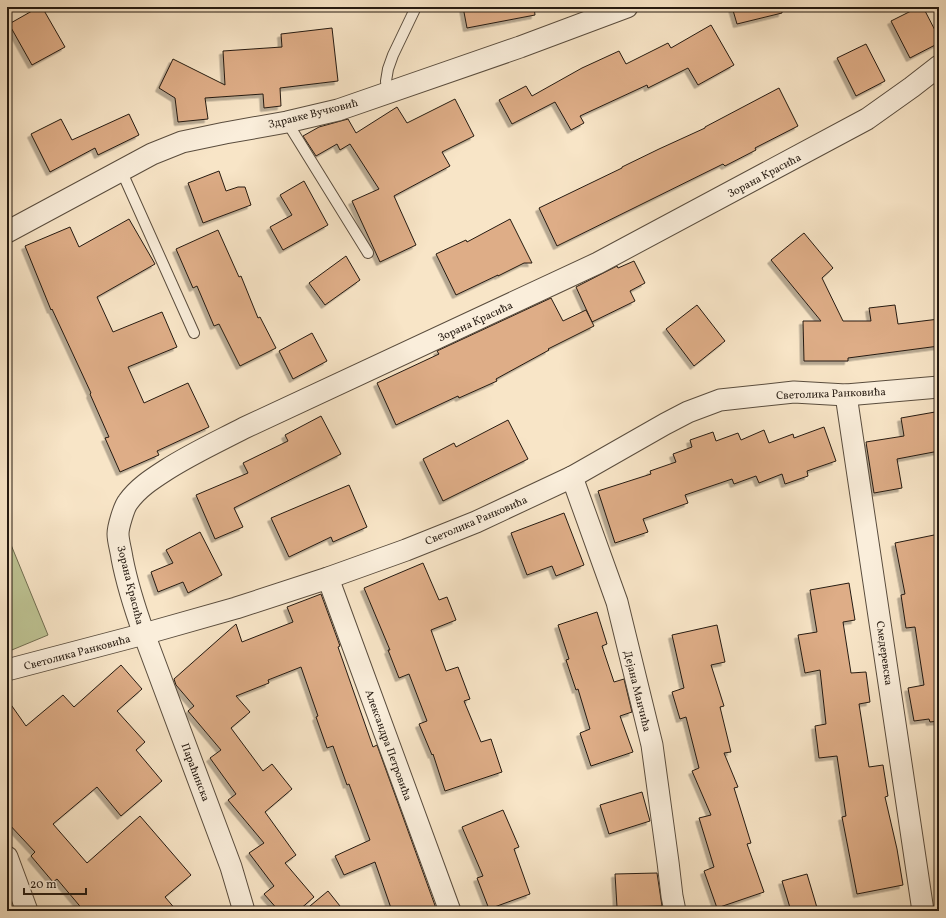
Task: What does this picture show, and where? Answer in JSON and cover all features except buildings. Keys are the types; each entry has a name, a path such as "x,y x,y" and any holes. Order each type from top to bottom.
{"street":[{"name":"Здравке Вучковић","path":"7,232 152,154 182,142 286,122 338,110 520,48 627,7"},
{"name":"Зорана Красића","path":"144,634 133,601 124,566 118,533 127,502 150,480 176,463 244,428 612,256 867,119 939,66"},
{"name":"Светолика Ранковића","path":"7,670 236,608 328,578 476,522 572,477 664,424 688,412 720,400 794,392 846,395 939,387"},
{"name":"Смедеревска","path":"846,395 923,911"},
{"name":"Дејана Манчића","path":"572,477 617,602 652,745 675,911"},
{"name":"Александра Петровића","path":"328,578 450,911"},
{"name":"Параћинска","path":"144,634 231,867 244,911"},
{"path":"7,857 27,911"}],"lane":[{"path":"387,93 386,81 388,69 393,55 416,7"},
{"path":"286,122 368,253"},
{"path":"121,170 194,334"}],"green space":[{"path":"7,535 48,635 7,652"}]}
